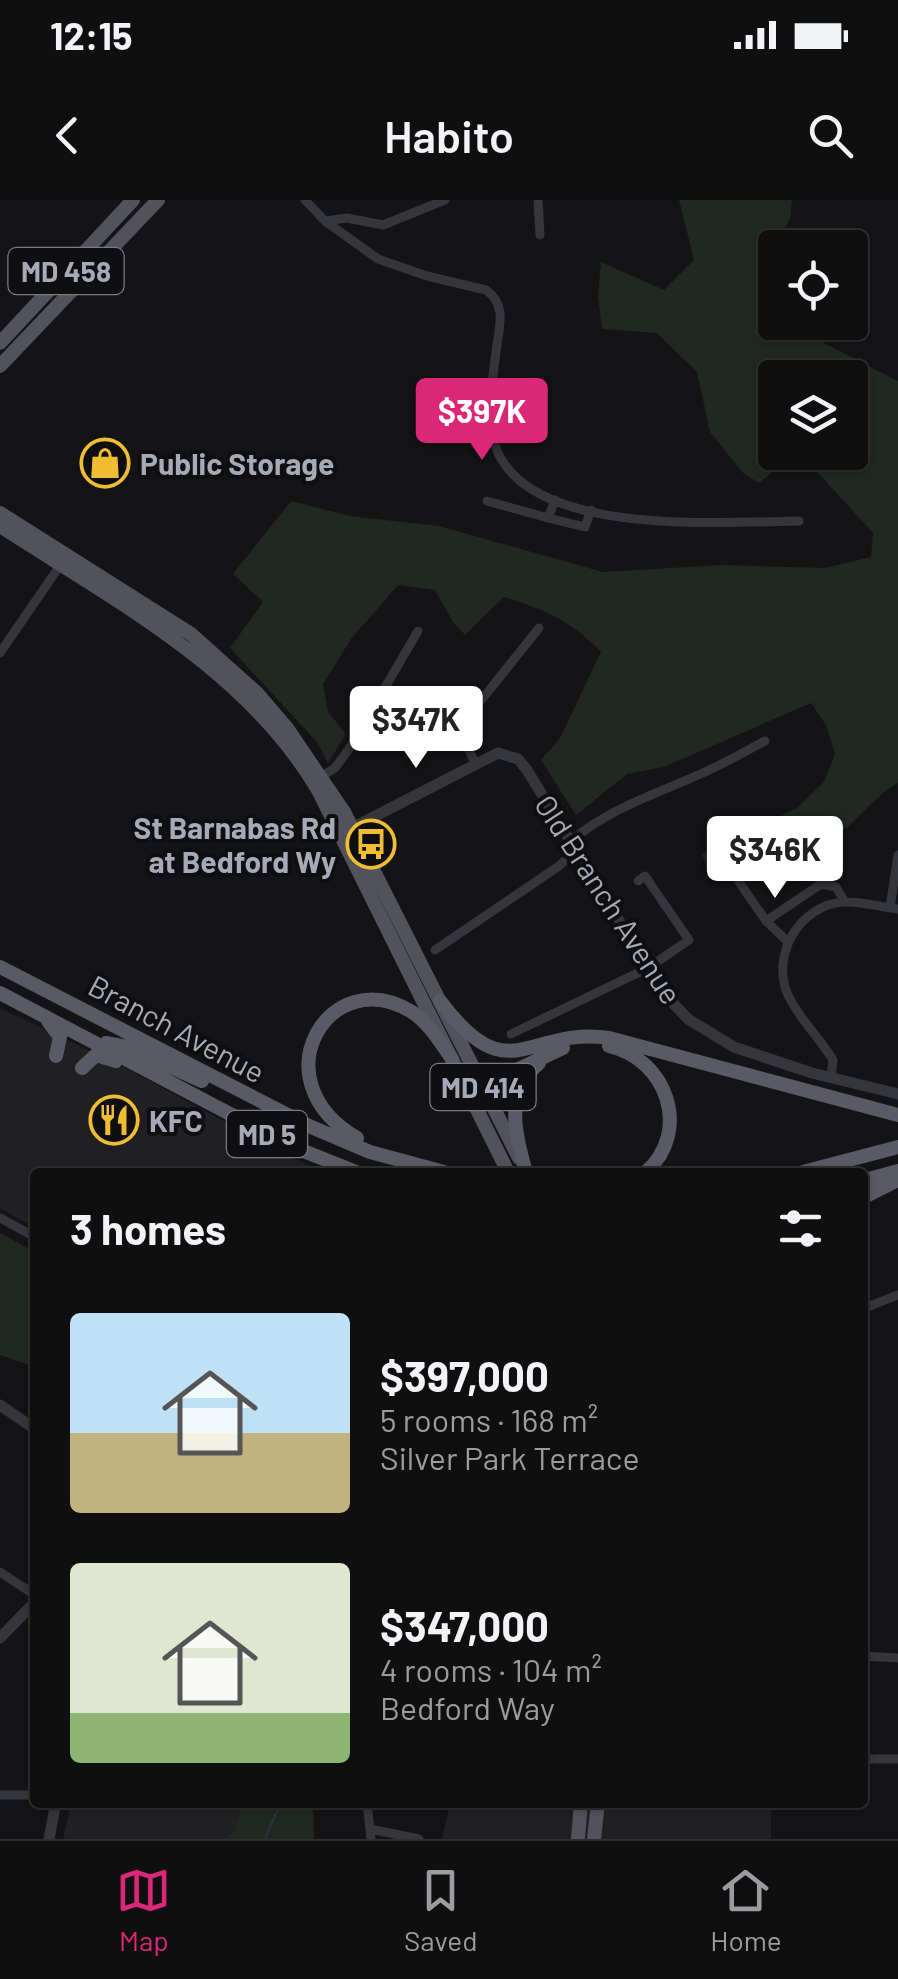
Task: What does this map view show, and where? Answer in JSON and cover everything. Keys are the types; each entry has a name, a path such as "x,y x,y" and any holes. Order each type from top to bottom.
{"highway":[{"path":"1,968 54,1003 69,1029"},
{"name":"Branch Avenue","path":"1,968 268,1106 370,1152 426,1168"},
{"name":"Branch Avenue","path":"0,993 291,1146 346,1168"},
{"path":"431,1168 360,1140 335,1122 310,1086 308,1052 326,1020 346,1006 371,1000 388,1001 411,1011 427,1024 452,1059"},
{"path":"440,1001 462,1030 487,1047 523,1051 574,1037 609,1038 898,1116"},
{"path":"44,1017 60,1037 56,1056"},
{"path":"98,1044 126,1047 216,1088 268,1106"},
{"path":"462,1079 493,1081 556,1051 585,1044 619,1048 660,1082 672,1114 666,1148 649,1168"},
{"path":"525,1168 514,1130 516,1101 532,1068 556,1051"},
{"path":"82,1068 96,1055 181,1089"},
{"path":"819,1168 898,1147"},
{"path":"868,1178 898,1171"},
{"path":"868,1195 898,1180"}],"main road":[{"name":"MD 458","path":"0,343 133,200"},
{"name":"MD 458","path":"0,366 158,200"},
{"name":"MD 414","path":"0,513 176,640 243,697 300,763 346,832 440,1001 524,1168"},
{"name":"MD 414","path":"0,526 181,628 222,660 274,711 322,776 506,1168"},
{"path":"578,1839 581,1808"},
{"path":"594,1839 597,1808"}],"street":[{"path":"305,200 325,221 378,259 494,295 501,315 491,386 494,442 513,475 527,486 555,500 622,518 799,521"},
{"path":"325,221 346,218 383,225 445,200"},
{"path":"538,200 540,235"},
{"path":"548,518 555,500"},
{"path":"487,501 585,527 591,510"},
{"path":"0,653 64,560"},
{"path":"346,832 475,763 465,741 467,718 539,628"},
{"path":"322,776 335,768 349,749 418,631"},
{"path":"435,950 559,866 570,855 572,840 615,810 708,771 764,742"},
{"name":"Old Branch Avenue","path":"475,763 498,752 518,758 648,968 671,1001 710,1034 734,1047 898,1094"},
{"path":"831,1077 830,1055 785,988 788,942 812,914 845,902 894,908 898,855"},
{"path":"511,1034 648,968 688,940 644,876 638,881"},
{"path":"739,882 766,922 788,942"},
{"path":"766,922 821,884 836,887 845,902"},
{"path":"0,1218 30,1234"},
{"path":"868,1307 898,1295"},
{"path":"0,1405 30,1426"},
{"path":"0,1572 30,1594"},
{"path":"0,1638 30,1604"},
{"path":"868,1656 898,1658"},
{"path":"868,1760 898,1759"},
{"path":"0,1795 30,1796"},
{"path":"49,1839 55,1808"},
{"path":"368,1808 371,1834 419,1839"}],"shaded area":[{"path":"679,200 792,200 790,219 784,230 758,230 758,340 818,340 857,360 758,360 758,470 775,470 759,483 744,474 710,432 697,372 657,333 602,329 598,296 601,262 664,290 694,260"},
{"path":"868,366 898,381 898,783 832,837 799,851 710,877 702,854 797,808 824,782 835,754 826,725 811,703 664,767 627,774 576,815 541,760 560,738 601,652 556,617 504,597 465,635 435,590 398,585 351,639 323,684 328,712 346,734 328,763 317,742 230,648 263,602 233,574 291,501 350,516 439,526 603,572 721,565 825,568 871,557 873,533 815,470 868,470"},
{"path":"0,1008 122,1066 316,1168 30,1168 30,1225 0,1208"},
{"path":"0,1233 30,1249 30,1365 0,1355"},
{"path":"70,1808 241,1808 235,1831 224,1839 63,1839"},
{"path":"241,1808 313,1808 314,1839 224,1839 235,1830"},
{"path":"449,1808 771,1808 771,1839 442,1839"}],"waterway":[{"path":"265,1839 278,1808"}],"place":[{"name":"Public Storage","path":"105,463"},
{"name":"St Barnabas Rd at Bedford Wy","path":"371,844"},
{"name":"KFC","path":"114,1120"}]}
